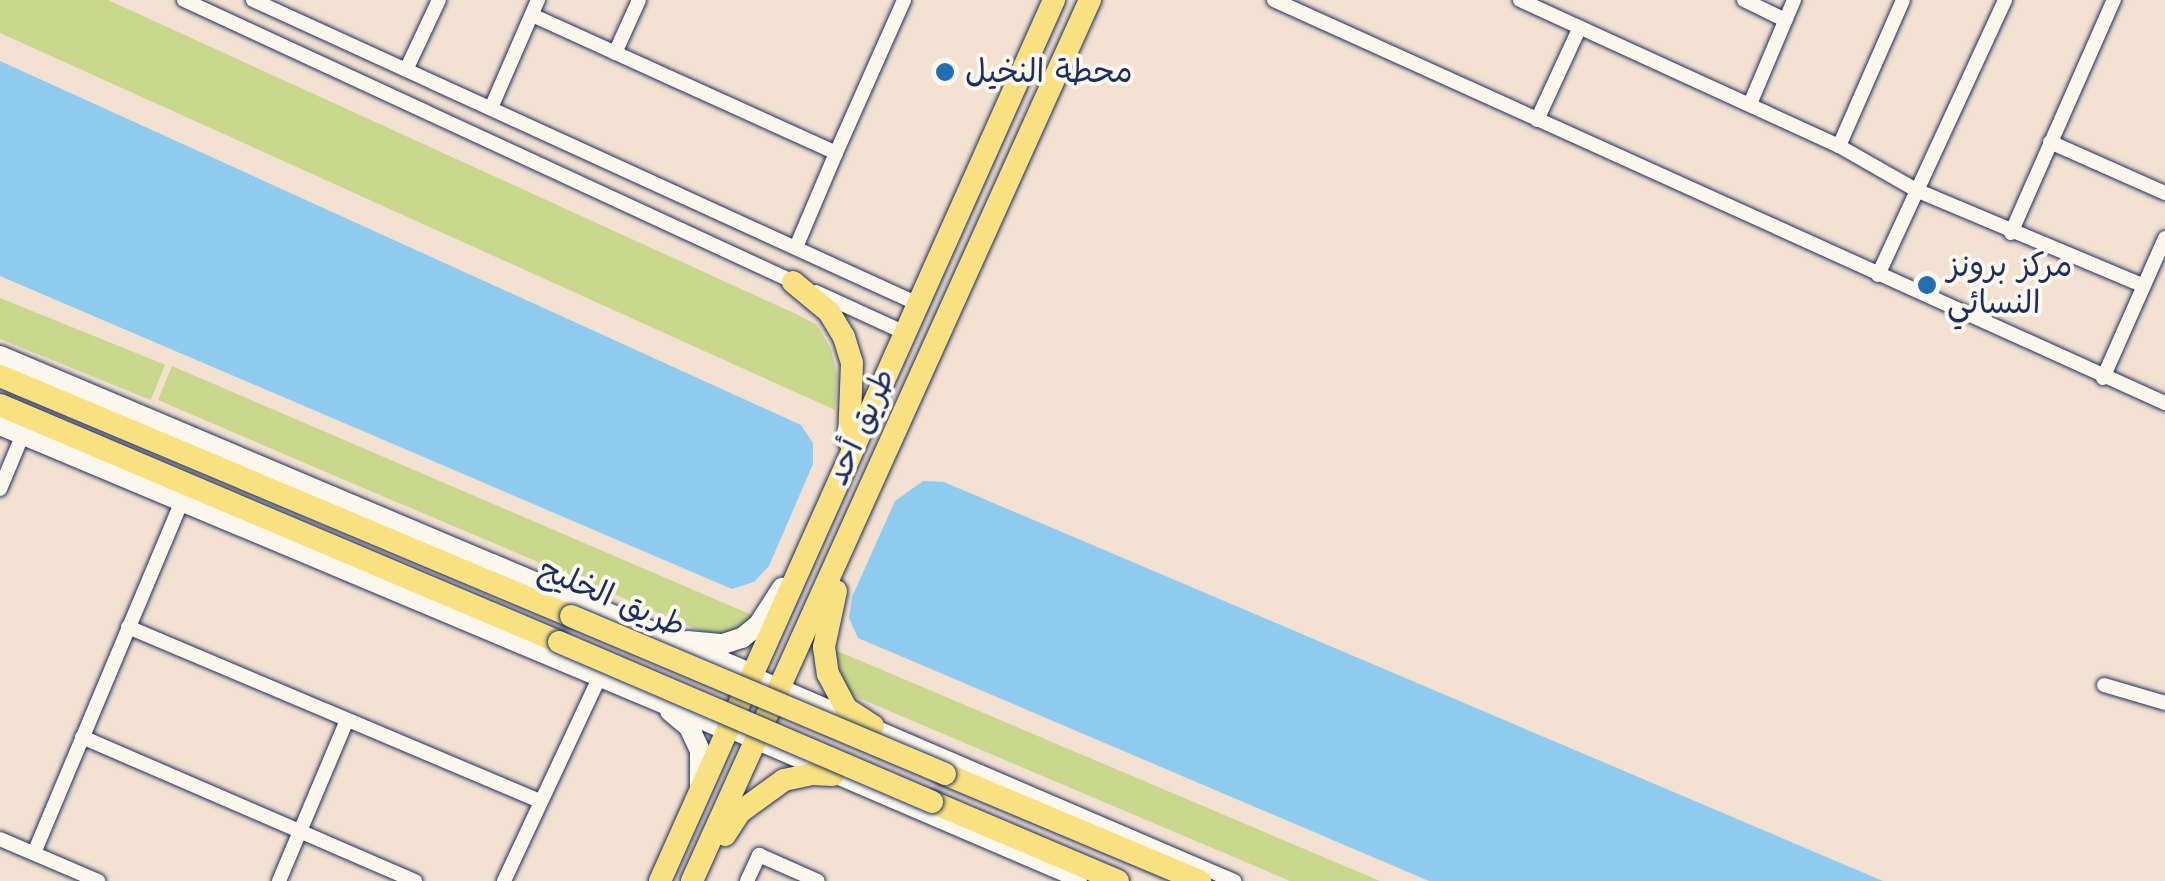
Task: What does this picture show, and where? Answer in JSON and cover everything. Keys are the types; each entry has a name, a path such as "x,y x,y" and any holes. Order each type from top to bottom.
{"main road":[{"name":"طريق أحد","path":"660,881 1054,0"},
{"name":"طريق أحد","path":"696,872 1090,0"},
{"path":"794,282 829,312 844,337 852,363 852,421 844,471"},
{"path":"0,356 752,674"},
{"name":"طريق الخليج","path":"0,376 1200,881"},
{"name":"طريق الخليج","path":"0,405 185,493 278,522 1118,881"},
{"path":"75,407 120,406"},
{"path":"0,425 185,493 287,546 728,730"},
{"path":"241,523 278,522"},
{"path":"840,553 839,582 830,607 824,647 828,674 848,709 873,726"},
{"path":"668,638 723,644 742,638 760,624 785,583 800,568"},
{"path":"655,699 691,704 711,690 710,666 688,648"},
{"path":"634,690 689,728 700,752 700,792"},
{"path":"696,872 760,794 784,780 824,771"}],"street":[{"path":"184,0 905,333"},
{"path":"253,0 918,304"},
{"path":"406,70 438,0"},
{"path":"615,53 639,0"},
{"path":"796,245 904,0"},
{"path":"1274,0 2102,378 2165,403"},
{"path":"1520,0 1838,146 1916,190 2144,286"},
{"path":"1744,0 1786,20"},
{"path":"1750,104 1794,0"},
{"path":"1838,146 1903,0"},
{"path":"1878,276 2005,0"},
{"path":"2012,232 2114,0"},
{"path":"491,108 535,7 615,53 836,154"},
{"path":"1538,120 1580,27"},
{"path":"2050,142 2165,193"},
{"path":"1604,150 1616,171"},
{"path":"2102,378 2165,238"},
{"path":"1801,240 1813,262"},
{"path":"0,489 24,434"},
{"path":"34,853 185,493"},
{"path":"128,627 540,801"},
{"path":"752,674 1234,881"},
{"path":"504,881 600,676"},
{"path":"2104,685 2165,703"},
{"path":"824,771 785,743 785,723 800,705 847,715"},
{"path":"279,881 347,720"},
{"path":"728,730 1080,881"},
{"path":"82,737 416,881"},
{"path":"0,839 98,881"},
{"path":"747,881 759,855 818,881"}],"green space":[{"path":"0,0 108,0 796,314 817,325 831,349 837,374 835,410 0,33"},
{"path":"0,298 165,365 151,400 0,339"},
{"path":"172,366 754,616 721,634 701,631 158,400"},
{"path":"835,650 1380,881 1290,881 847,693"}],"water":[{"path":"0,61 801,425 813,443 813,464 769,566 754,582 732,589 0,276"},
{"path":"923,481 944,482 1883,881 1429,881 858,638 849,618 852,597 895,501"}],"place":[{"name":"محطة النخيل","path":"945,72"},
{"name":"مركز برونز النسائي","path":"1927,285"}]}
